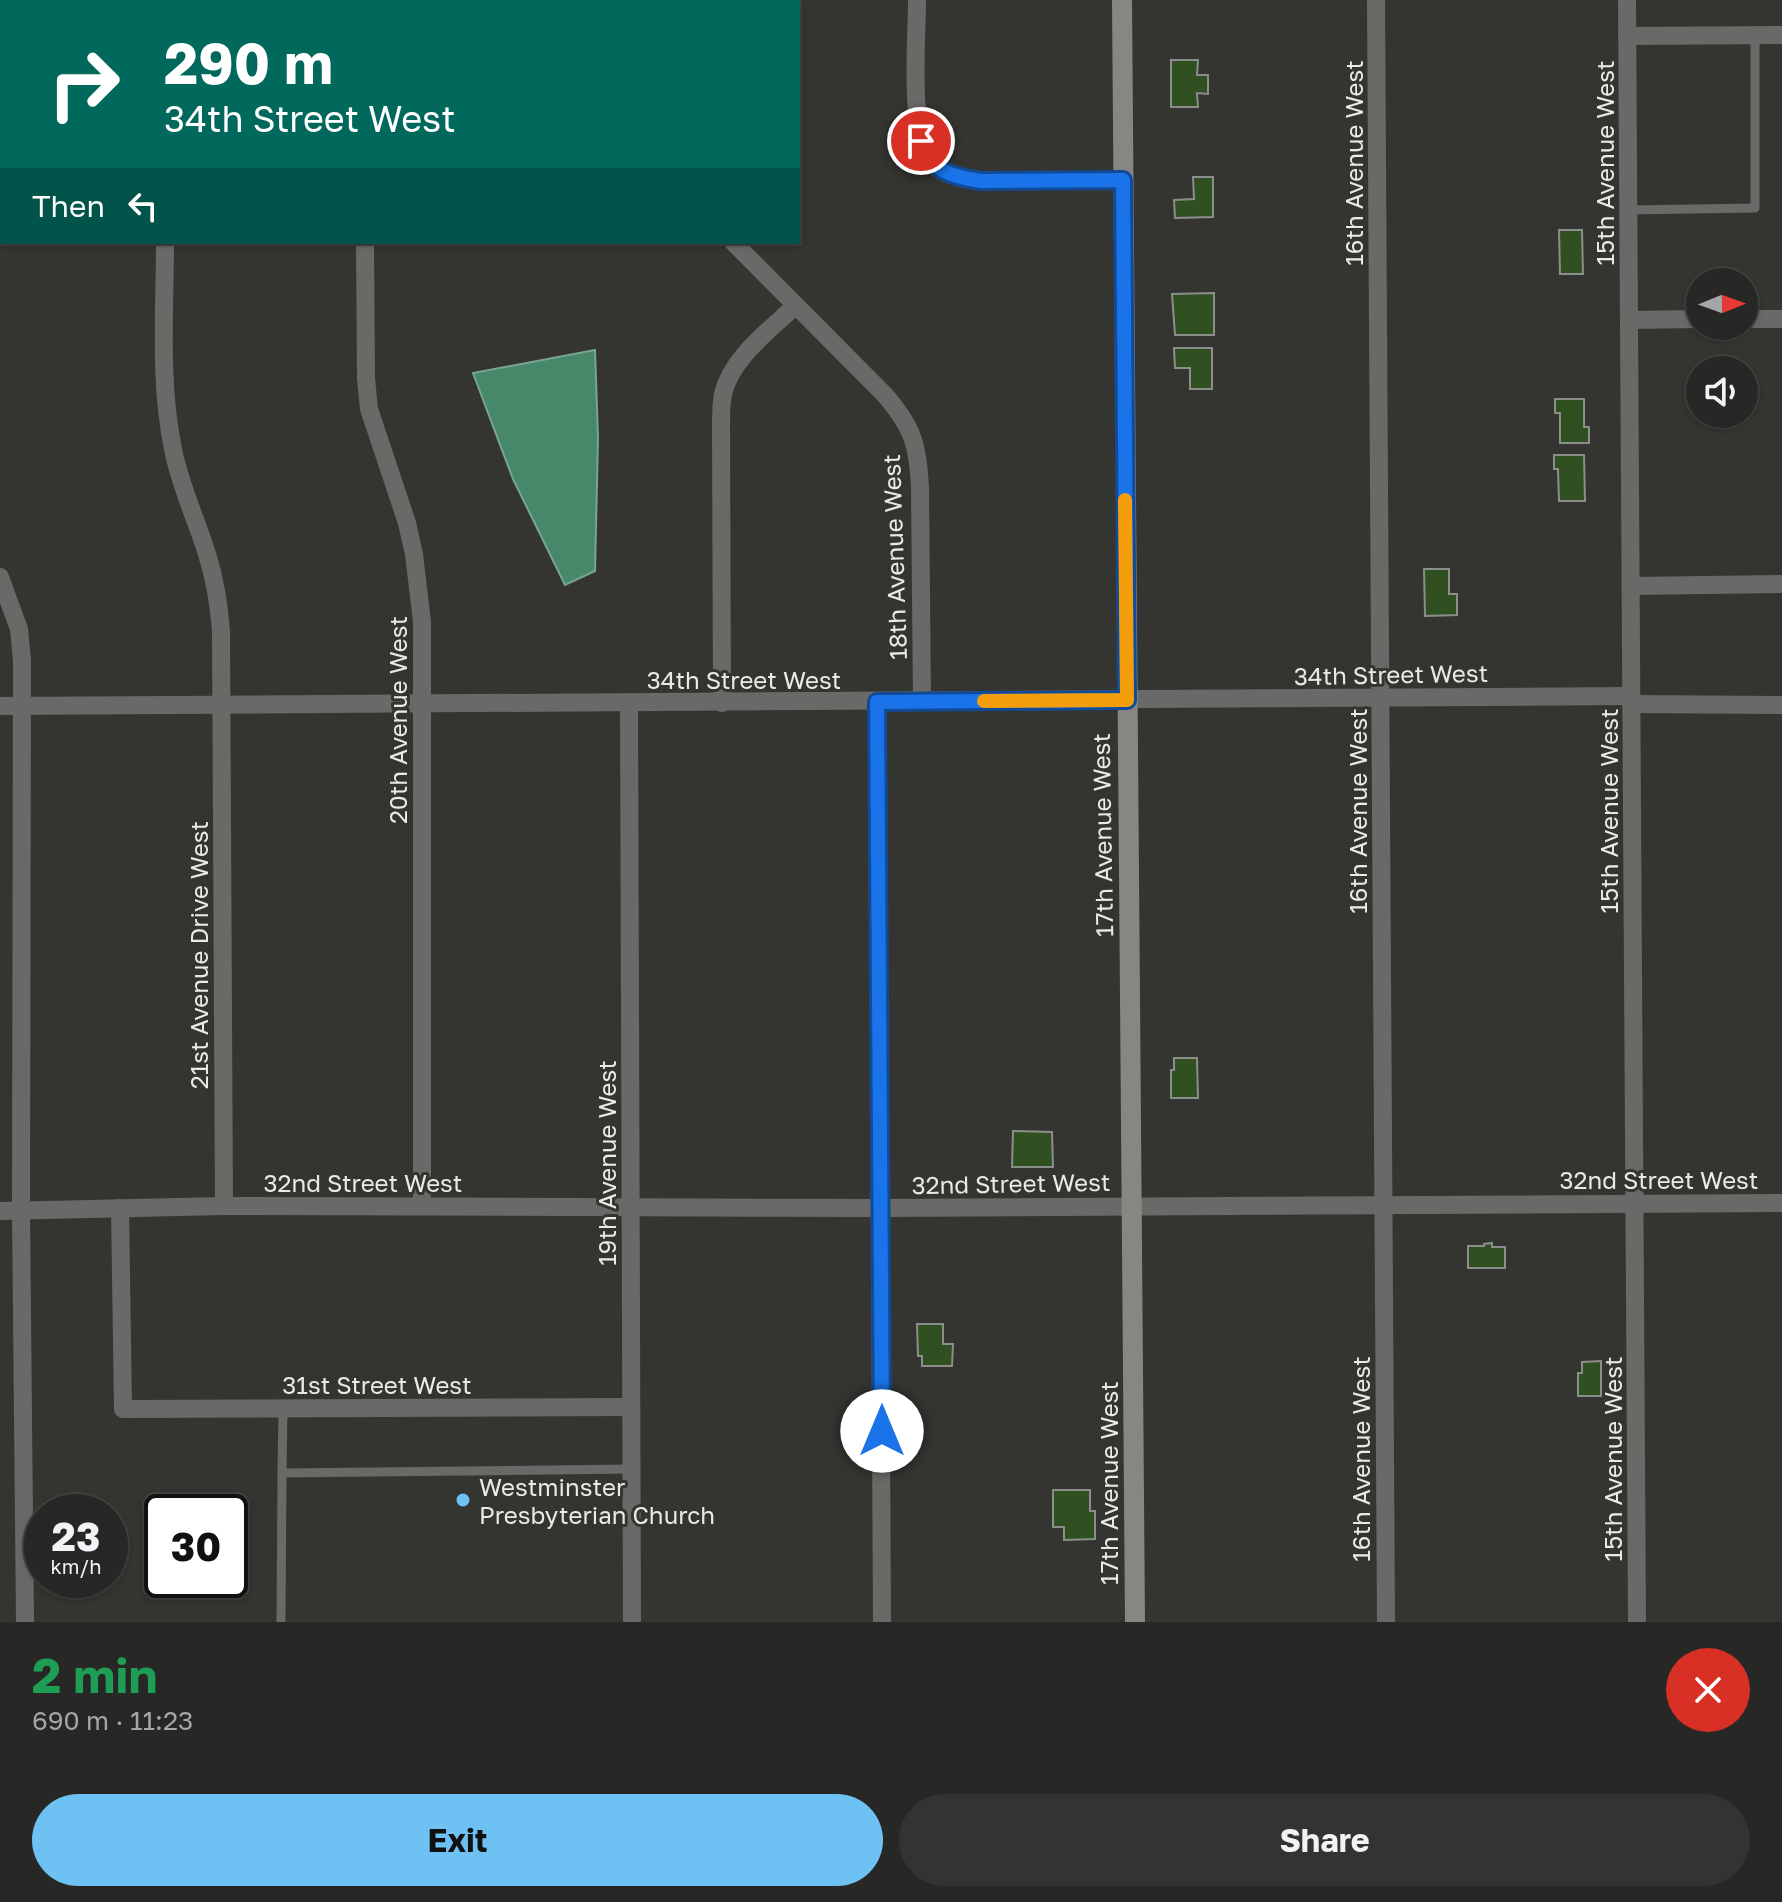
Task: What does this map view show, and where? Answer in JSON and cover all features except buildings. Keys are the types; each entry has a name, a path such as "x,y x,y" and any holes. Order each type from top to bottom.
{"street":[{"path":"917,0 917,116 924,150 937,168 959,178 981,181 1123,180"},
{"name":"17th Avenue West","path":"1122,0 1135,1622"},
{"name":"16th Avenue West","path":"1376,0 1386,1622"},
{"name":"15th Avenue West","path":"1627,0 1637,1622"},
{"path":"1627,36 1782,35"},
{"name":"21st Avenue Drive West","path":"165,244 167,412 185,501 206,552 218,595 221,631 224,1206"},
{"name":"20th Avenue West","path":"365,244 369,409 407,523 422,622 422,1206"},
{"name":"18th Avenue West","path":"735,244 884,394 904,416 914,437 919,458 920,488 922,702"},
{"path":"722,703 723,395 732,373 746,355 795,306"},
{"path":"1629,320 1686,319"},
{"path":"1758,319 1782,319"},
{"path":"0,577 19,629 22,660 21,1211 25,1622"},
{"path":"1631,586 1782,584"},
{"name":"34th Street West","path":"0,706 1381,699 1631,700 1782,705"},
{"path":"877,702 882,1622"},
{"name":"19th Avenue West","path":"629,703 632,1622"},
{"name":"32nd Street West","path":"0,1211 224,1206 880,1208 1782,1203"},
{"name":"31st Street West","path":"120,1208 123,1409 631,1407"}],"lane":[{"path":"1628,210 1755,208 1755,35"},
{"path":"281,1622 283,1409"},
{"path":"282,1473 632,1469"}],"shaded area":[{"path":"595,350 598,438 595,571 565,585 513,479 473,373"}],"slow traffic":[{"path":"984,701 1127,700 1125,500"}],"place":[{"name":"Westminster Presbyterian Church","path":"463,1500"}],"route":[{"path":"882,1431 877,702 1127,700 1123,180 981,181 959,178 937,168 930,161 921,141"}]}
